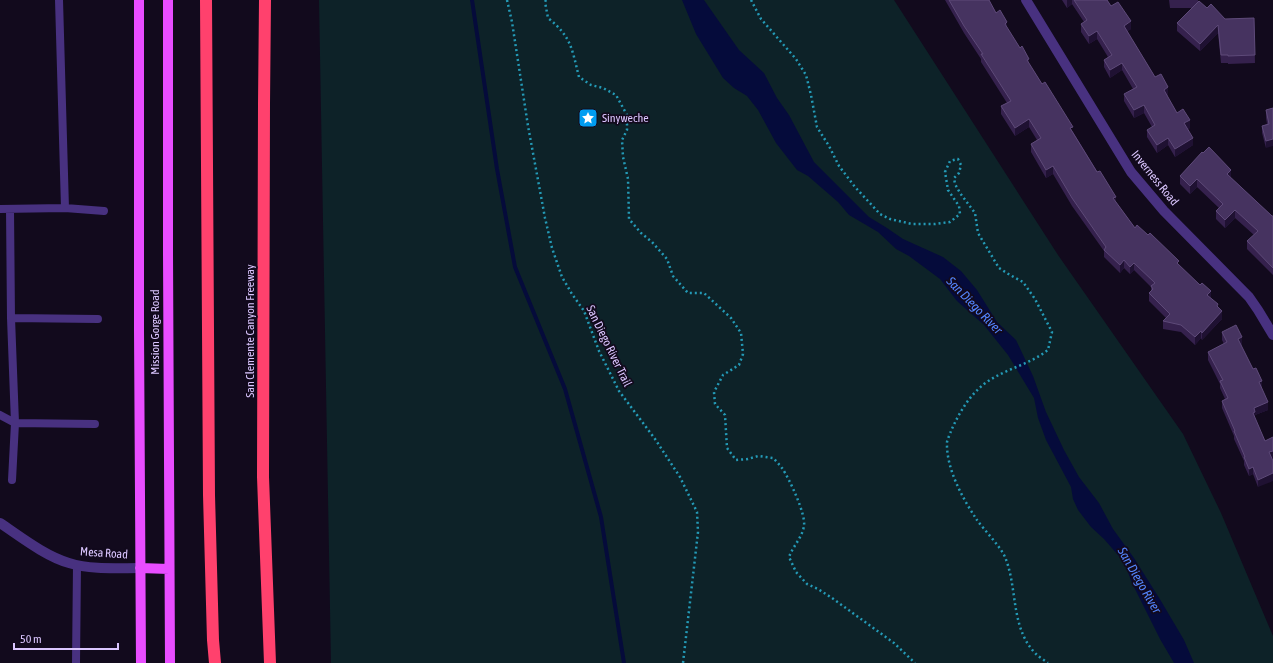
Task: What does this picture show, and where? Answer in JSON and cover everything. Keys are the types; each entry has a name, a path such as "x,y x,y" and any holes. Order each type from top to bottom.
{"highway":[{"path":"206,0 209,495 214,663"},
{"name":"San Clemente Canyon Freeway","path":"265,0 263,477 270,661"}],"main road":[{"name":"Mission Gorge Road","path":"139,0 141,663"},
{"name":"Mission Gorge Road","path":"168,0 170,663"},
{"name":"Mesa Road","path":"140,568 169,568"}],"street":[{"name":"Inverness Road","path":"1026,0 1131,172 1164,211 1249,297 1273,336"},
{"name":"Mesa Road","path":"0,522 51,556 69,563 85,567 140,568"}],"lane":[{"path":"59,0 65,208"},
{"path":"0,209 65,208 104,211"},
{"path":"10,209 11,318 15,423 12,480"},
{"path":"11,318 98,319"},
{"path":"0,415 15,423 95,424"},
{"path":"76,663 77,565"}],"path":[{"name":"San Diego River Trail","path":"507,0 545,218 552,248 562,277 584,312 599,351 619,391 655,439 680,476 697,512 698,532 683,663"},
{"path":"546,0 545,2 548,18 560,28 572,46 579,77 591,85 603,88 616,95 627,115 627,130 622,140 623,157 628,179 629,219 667,259 673,276 688,293 704,293 731,318 741,333 744,354 739,365 723,375 714,392 715,404 724,415 727,448 736,460 758,456 773,458 782,468 800,504 804,524 800,537 792,548 789,557 796,572 807,584 832,598 894,643 915,663"},
{"path":"751,0 761,19 796,59 806,75 812,95 817,128 829,146 839,166 854,187 880,214 890,219 912,224 935,224 950,222 960,214 959,206 948,190 945,172 950,161 958,159 961,166 959,173 954,178 955,184 975,213 978,233 999,268 1023,282 1035,299 1052,332 1048,350 1040,356 1007,370 983,385 957,417 947,441 951,469 964,497 978,521 1004,555 1011,575 1013,596 1023,636 1036,654 1048,663"}],"shaded area":[{"path":"319,0 894,0 1058,255 1183,434 1221,513 1273,636 1273,663 331,663"}],"water":[{"name":"San Diego River","path":"682,0 704,0 739,50 764,73 777,98 789,115 814,162 869,217 903,239 943,257 961,271 977,290 997,322 1016,340 1033,376 1046,412 1064,450 1079,477 1099,503 1113,529 1134,558 1161,601 1184,640 1194,663 1174,663 1160,639 1132,583 1126,567 1118,555 1091,527 1078,510 1073,499 1071,487 1046,440 1038,418 1034,398 1008,355 984,325 957,301 940,279 909,256 896,249 878,232 849,215 838,202 808,176 797,170 776,143 758,110 747,96 734,88 723,78 696,34"}],"building":[{"path":"949,0 989,0 996,13 1000,10 1007,22 1005,24 1020,48 1022,46 1029,59 1027,60 1042,84 1045,82 1073,127 1070,128 1097,172 1100,171 1116,197 1113,198 1135,228 1137,225 1148,235 1150,233 1179,261 1177,263 1200,285 1202,283 1211,291 1207,295 1218,304 1217,306 1222,311 1202,333 1201,331 1195,337 1181,325 1163,321 1170,314 1149,293 1153,289 1151,286 1155,283 1134,263 1130,267 1124,260 1120,265 1104,250 1106,247 1072,198 1053,166 1046,170 1031,144 1041,138 1029,119 1015,128 1001,106 1011,101"},
{"path":"1074,0 1107,0 1111,6 1118,2 1131,21 1124,26 1155,77 1161,74 1168,87 1164,90 1177,113 1183,109 1190,120 1184,123 1193,138 1175,149 1168,138 1157,145 1147,130 1155,125 1144,105 1134,110 1124,94 1137,87 1122,63 1110,70 1104,60 1112,55 1097,31 1089,36 1081,24 1087,20"},
{"path":"1199,1 1207,8 1211,4 1225,19 1254,18 1255,55 1221,55 1218,25 1200,44 1177,23"},
{"path":"1273,108 1273,139 1266,141 1262,126 1269,124 1266,110"},
{"path":"1209,147 1231,170 1227,174 1273,216 1273,268 1247,241 1258,231 1235,210 1225,220 1216,211 1223,204 1197,179 1190,186 1180,176 1202,152 1203,153"},
{"path":"1236,325 1242,337 1238,339 1253,369 1256,368 1262,381 1259,382 1268,402 1254,408 1255,412 1253,413 1265,441 1273,437 1273,451 1269,452 1273,461 1273,473 1258,480 1253,467 1249,469 1222,401 1228,398 1220,381 1223,380 1208,352 1227,342 1222,332"}],"waterway":[{"path":"472,0 497,169 515,267 565,389 601,517 624,663"}],"place":[{"name":"Sinyweche","path":"588,118"}]}
